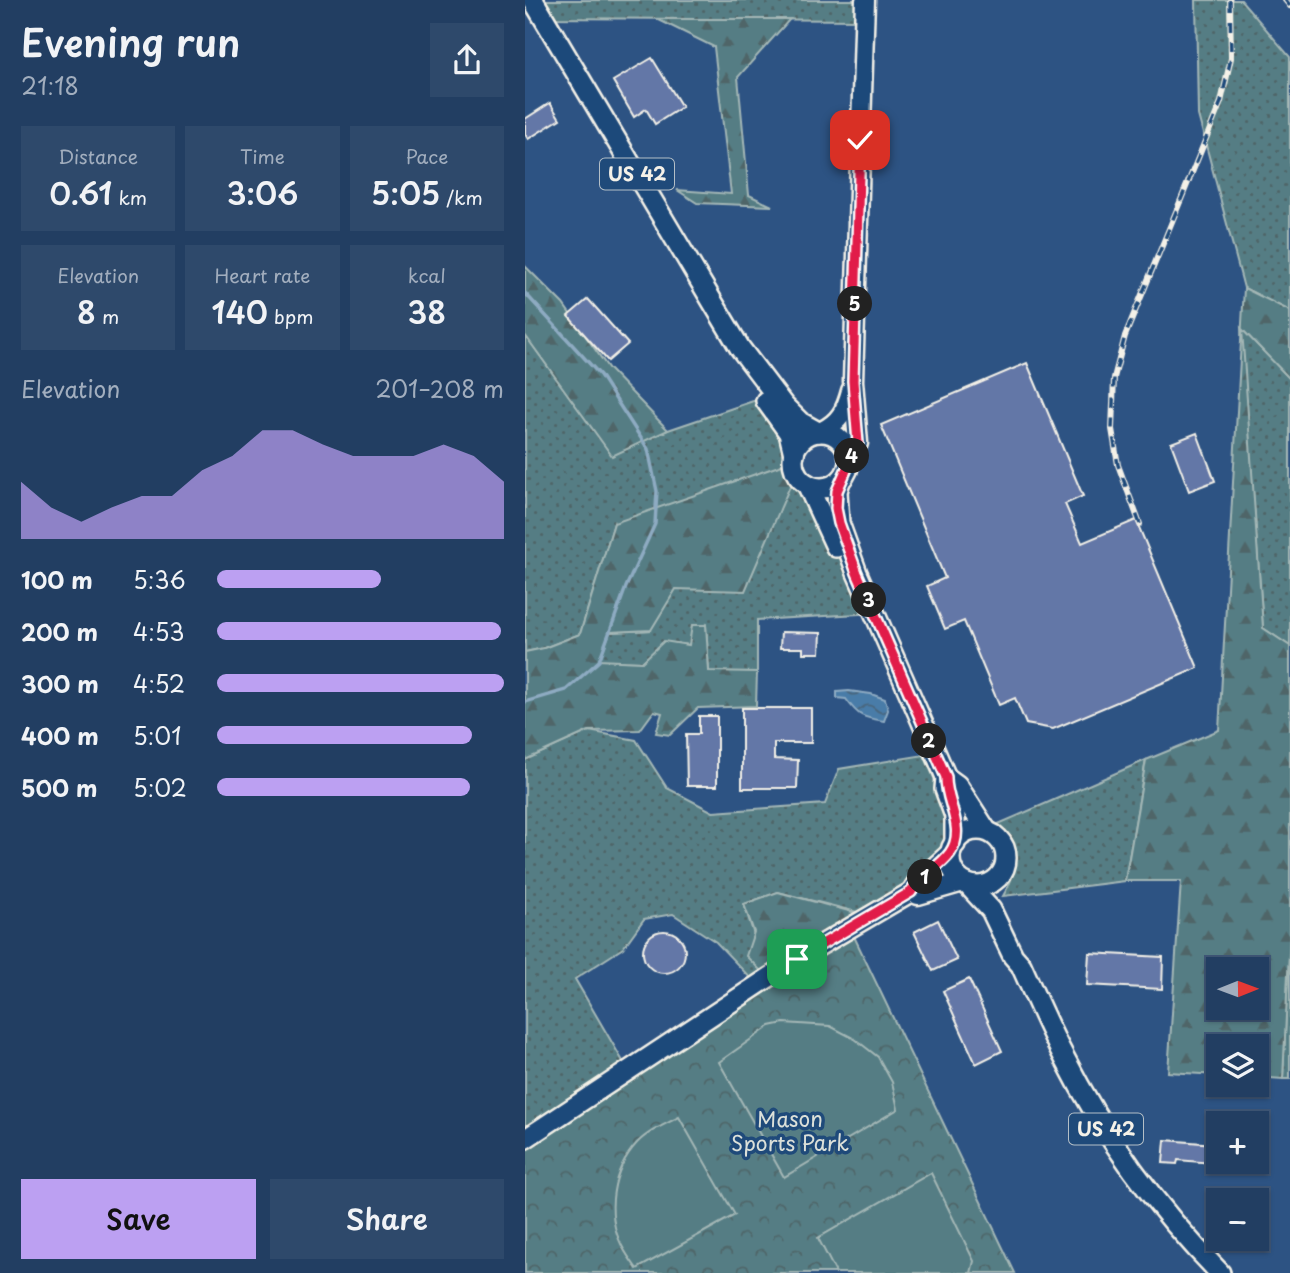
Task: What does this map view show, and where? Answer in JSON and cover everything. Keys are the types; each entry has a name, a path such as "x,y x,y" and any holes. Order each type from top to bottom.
{"main road":[{"name":"US 42","path":"533,0 740,348 784,406 800,422 820,432"},
{"name":"US 42","path":"740,348 739,358 789,433 794,454"},
{"path":"820,432 839,437 849,452 850,462 840,481 825,488 807,484 794,468 794,454 799,443 805,436 820,432"},
{"name":"US 42","path":"840,481 836,508 839,523 857,573 946,777 946,789 955,816 954,871 991,910 1064,1058 1107,1130 1168,1214 1220,1273"},
{"name":"US 42","path":"807,484 841,557 857,573"},
{"name":"US 42","path":"946,777 957,785 986,830 999,839 1006,851 1006,865 1000,877 999,896 1019,953 1020,965"},
{"path":"953,848 968,832 986,830"},
{"path":"965,883 982,886 1000,877"}],"street":[{"path":"850,462 858,443 853,381 866,0"},
{"path":"820,432 833,426 842,416 853,381"},
{"path":"525,1139 777,972 911,892 953,848"},
{"path":"911,892 918,895 965,883"}],"green space":[{"path":"533,0 865,0 865,20 544,18"},
{"path":"1196,0 1241,0 1290,57 1290,311 1244,288 1198,115"},
{"path":"657,19 790,19 738,77 749,195 772,206 697,203 677,190 731,194 714,47"},
{"path":"525,266 563,304 609,369 668,430 612,456 525,335"},
{"path":"1244,288 1290,311 1290,379 1242,329 1263,628 1290,646 1290,931 1283,1079 1269,1078 1269,1034 1206,1034 1206,1074 1168,1072 1181,881 1125,881 1146,760 1219,730"},
{"path":"1241,328 1290,379 1290,646 1263,628"},
{"path":"525,335 612,455 668,430 765,397 802,458 875,613 757,620 757,672 709,672 706,625 689,645 664,642 642,662 599,661 610,632 651,630 614,523 580,634 544,648 525,652"},
{"path":"802,458 745,591 676,589 651,630 610,632 599,660 642,662 664,641 689,645 692,625 706,625 709,671 757,672 756,706 698,708 670,735 656,733 662,713 654,711 640,730 589,731 525,760 525,652 544,648 580,634 614,523"},
{"path":"589,731 636,740 667,788 713,812 825,804 839,769 924,755 947,808 947,844 941,856 907,890 861,913 778,892 744,904 768,978 757,985 716,942 673,914 644,919 623,948 575,979 628,1070 525,1139 525,760"},
{"path":"1146,760 1125,881 1003,896 1013,876 1014,860 996,825"},
{"path":"778,892 860,914 768,978 746,956 754,932 744,904"},
{"name":"Mason Sports Park","path":"850,928 1015,1273 525,1273 525,1139"},
{"path":"1290,931 1290,1079 1283,1079"},
{"path":"784,1023 830,1026 855,1039 878,1057 892,1082 898,1109 784,1177 719,1062 770,1026"},
{"path":"679,1117 735,1215 637,1269 622,1246 614,1220 617,1179 628,1154 641,1139"},
{"path":"931,1173 974,1261 971,1273 836,1273 818,1238"}],"water":[{"path":"849,691 885,699 888,710 884,721 862,715 846,699 837,698 837,692"}],"building":[{"path":"652,58 682,107 655,124 646,109 634,117 613,81"},
{"path":"550,103 560,119 528,139 525,134 525,119"},
{"path":"588,299 628,344 608,361 568,316"},
{"path":"1027,363 1083,496 1065,504 1082,543 1136,520 1198,668 1053,729 1026,724 1015,698 999,705 964,621 945,629 927,586 945,578 881,425"},
{"path":"1197,433 1215,481 1189,491 1171,443"},
{"path":"781,632 821,633 820,653 803,653 803,648 780,648"},
{"path":"742,708 811,708 811,743 774,743 774,759 798,760 797,788 742,788"},
{"path":"699,716 717,716 717,786 687,786 686,734 699,734"},
{"path":"938,920 957,960 933,971 914,932"},
{"path":"664,931 679,937 685,952 679,967 664,973 649,967 643,952 649,937"},
{"path":"1089,953 1163,957 1162,989 1087,985"},
{"path":"969,979 1002,1051 976,1064 943,991"},
{"path":"1165,1140 1206,1143 1206,1162 1178,1160 1177,1164 1163,1163"}],"waterway":[{"path":"525,293 600,375 648,449 657,491 655,524 626,587 599,661 566,690 525,702"}],"railway":[{"path":"1140,524 1118,465 1112,429 1114,378 1125,336 1221,102 1231,58 1230,0"},
{"path":"1285,0 1290,6"}],"route":[{"path":"797,959 911,892 916,884 951,852 955,844 955,816 946,789 946,777 857,573 836,508 840,481 858,443 853,381 860,140"}]}
